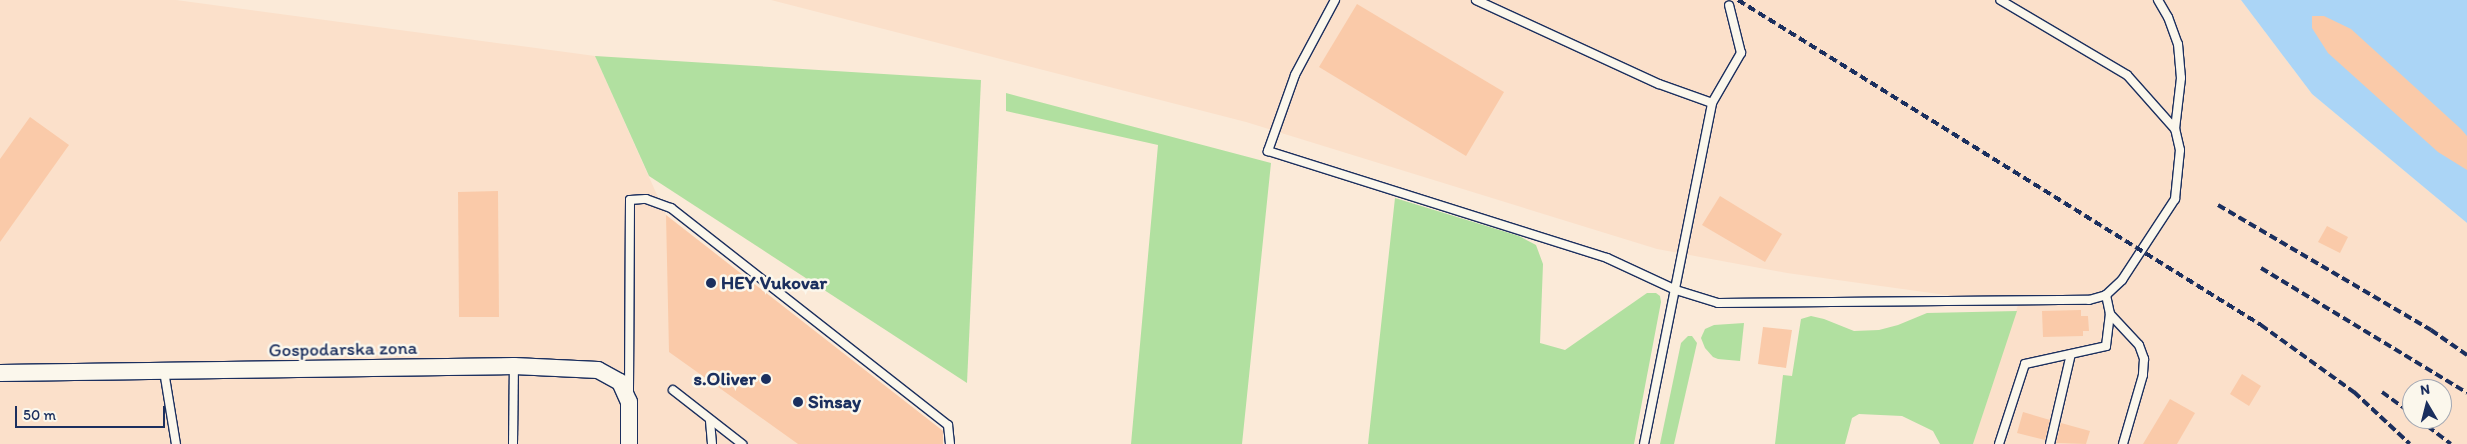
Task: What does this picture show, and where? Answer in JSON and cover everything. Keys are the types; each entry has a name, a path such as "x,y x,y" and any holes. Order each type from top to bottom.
{"street":[{"name":"Gospodarska zona","path":"0,373 514,366 598,370 620,382 629,402 629,444"}],"lane":[{"path":"1335,0 1295,75 1268,152 1607,258 1676,290 1718,303 2090,300 2106,294 2122,280 2175,199 2180,150 2175,129 2181,78 2178,44 2168,17 2158,0"},
{"path":"1476,0 1659,84 1712,103"},
{"path":"2000,0 2127,75 2175,129"},
{"path":"1644,444 1712,103 1741,53 1729,5"},
{"path":"629,402 630,200 646,199 671,208 948,425 950,444"},
{"path":"1999,444 2025,364 2106,346 2110,314 2106,294"},
{"path":"2110,314 2139,345 2144,359 2143,376 2122,444"},
{"path":"2050,444 2072,354"},
{"path":"513,444 514,366"},
{"path":"164,371 176,444"},
{"path":"673,390 710,421 742,444"},
{"path":"710,421 712,444"}],"shaded area":[{"path":"0,0 176,0 595,56 666,215 943,431 943,444 0,444"},
{"path":"771,0 2241,0 2312,94 2467,223 2467,444 1973,444 2018,305 1787,273 1657,249 1246,122"}],"green space":[{"path":"595,56 981,80 967,383 649,176"},
{"path":"1006,93 1271,163 1242,444 1131,444 1158,145 1006,111"},
{"path":"1395,198 1519,236 1536,245 1543,264 1540,343 1565,350 1647,293 1656,293 1660,296 1661,302 1634,444 1368,444"},
{"path":"2017,311 1973,444 1940,444 1933,431 1902,416 1859,414 1852,418 1845,444 1775,444 1783,375 1792,376 1801,319 1811,316 1854,331 1879,330 1898,325 1927,313"},
{"path":"1744,323 1740,361 1718,359 1713,357 1705,348 1701,338 1705,329 1714,325"},
{"path":"1688,336 1692,336 1697,343 1674,444 1660,444 1681,343"}],"water":[{"path":"2241,0 2467,0 2467,223 2312,94"}],"building":[{"path":"1357,4 1504,92 1466,156 1319,67"},
{"path":"2312,16 2324,16 2351,29 2461,129 2467,136 2467,170 2438,152 2328,53 2312,28"},
{"path":"30,117 69,145 0,242 0,159"},
{"path":"498,191 499,317 459,317 458,192"},
{"path":"1720,196 1782,234 1765,262 1702,225"},
{"name":"HEY Vukovar","path":"666,215 943,431 943,444 798,444 669,352"},
{"path":"2327,226 2348,237 2340,253 2318,242"},
{"path":"2081,310 2081,316 2088,316 2089,331 2083,331 2083,336 2043,337 2042,311"},
{"path":"1763,327 1792,330 1786,368 1758,364"},
{"path":"2242,374 2261,386 2249,406 2230,394"},
{"path":"2170,399 2195,413 2177,444 2143,444"},
{"path":"2023,412 2050,420 2045,440 2017,433"},
{"path":"2061,423 2090,431 2086,444 2056,443"}],"railway":[{"path":"1738,0 2261,325 2354,392 2410,444"},
{"path":"2218,205 2431,330 2467,355"},
{"path":"2261,268 2467,393"},
{"path":"2382,392 2402,407"},
{"path":"2431,429 2451,444"}],"place":[{"name":"HEY Vukovar","path":"711,283"},
{"name":"s.Oliver","path":"766,379"},
{"name":"Sinsay","path":"798,402"}]}
